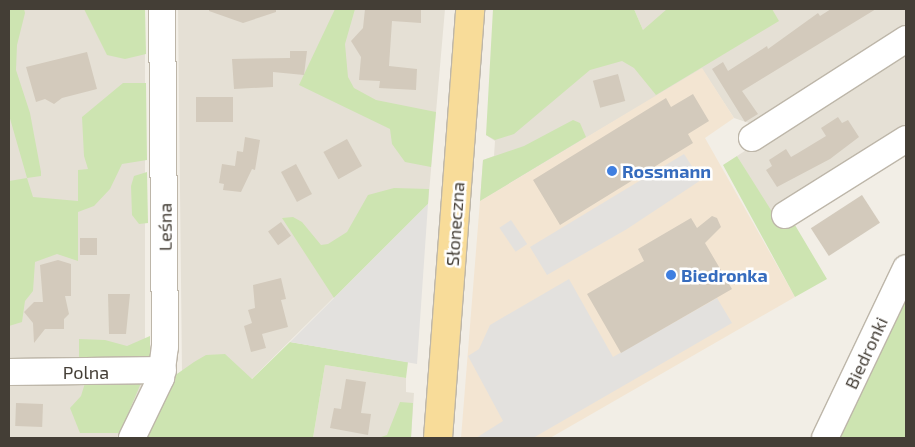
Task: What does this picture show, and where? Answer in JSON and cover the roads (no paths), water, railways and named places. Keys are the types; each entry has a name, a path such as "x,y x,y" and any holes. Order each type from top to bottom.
{"main road":[{"name":"Słoneczna","path":"438,438 470,9"}],"street":[{"name":"Leśna","path":"132,438 163,370 165,249 162,9"},
{"path":"752,138 906,39"},
{"path":"785,215 906,139"},
{"name":"Biedronki","path":"825,438 906,268"},
{"name":"Polna","path":"9,372 163,370"}],"place":[{"name":"Rossmann","path":"612,171"},
{"name":"Biedronka","path":"671,275"}]}
